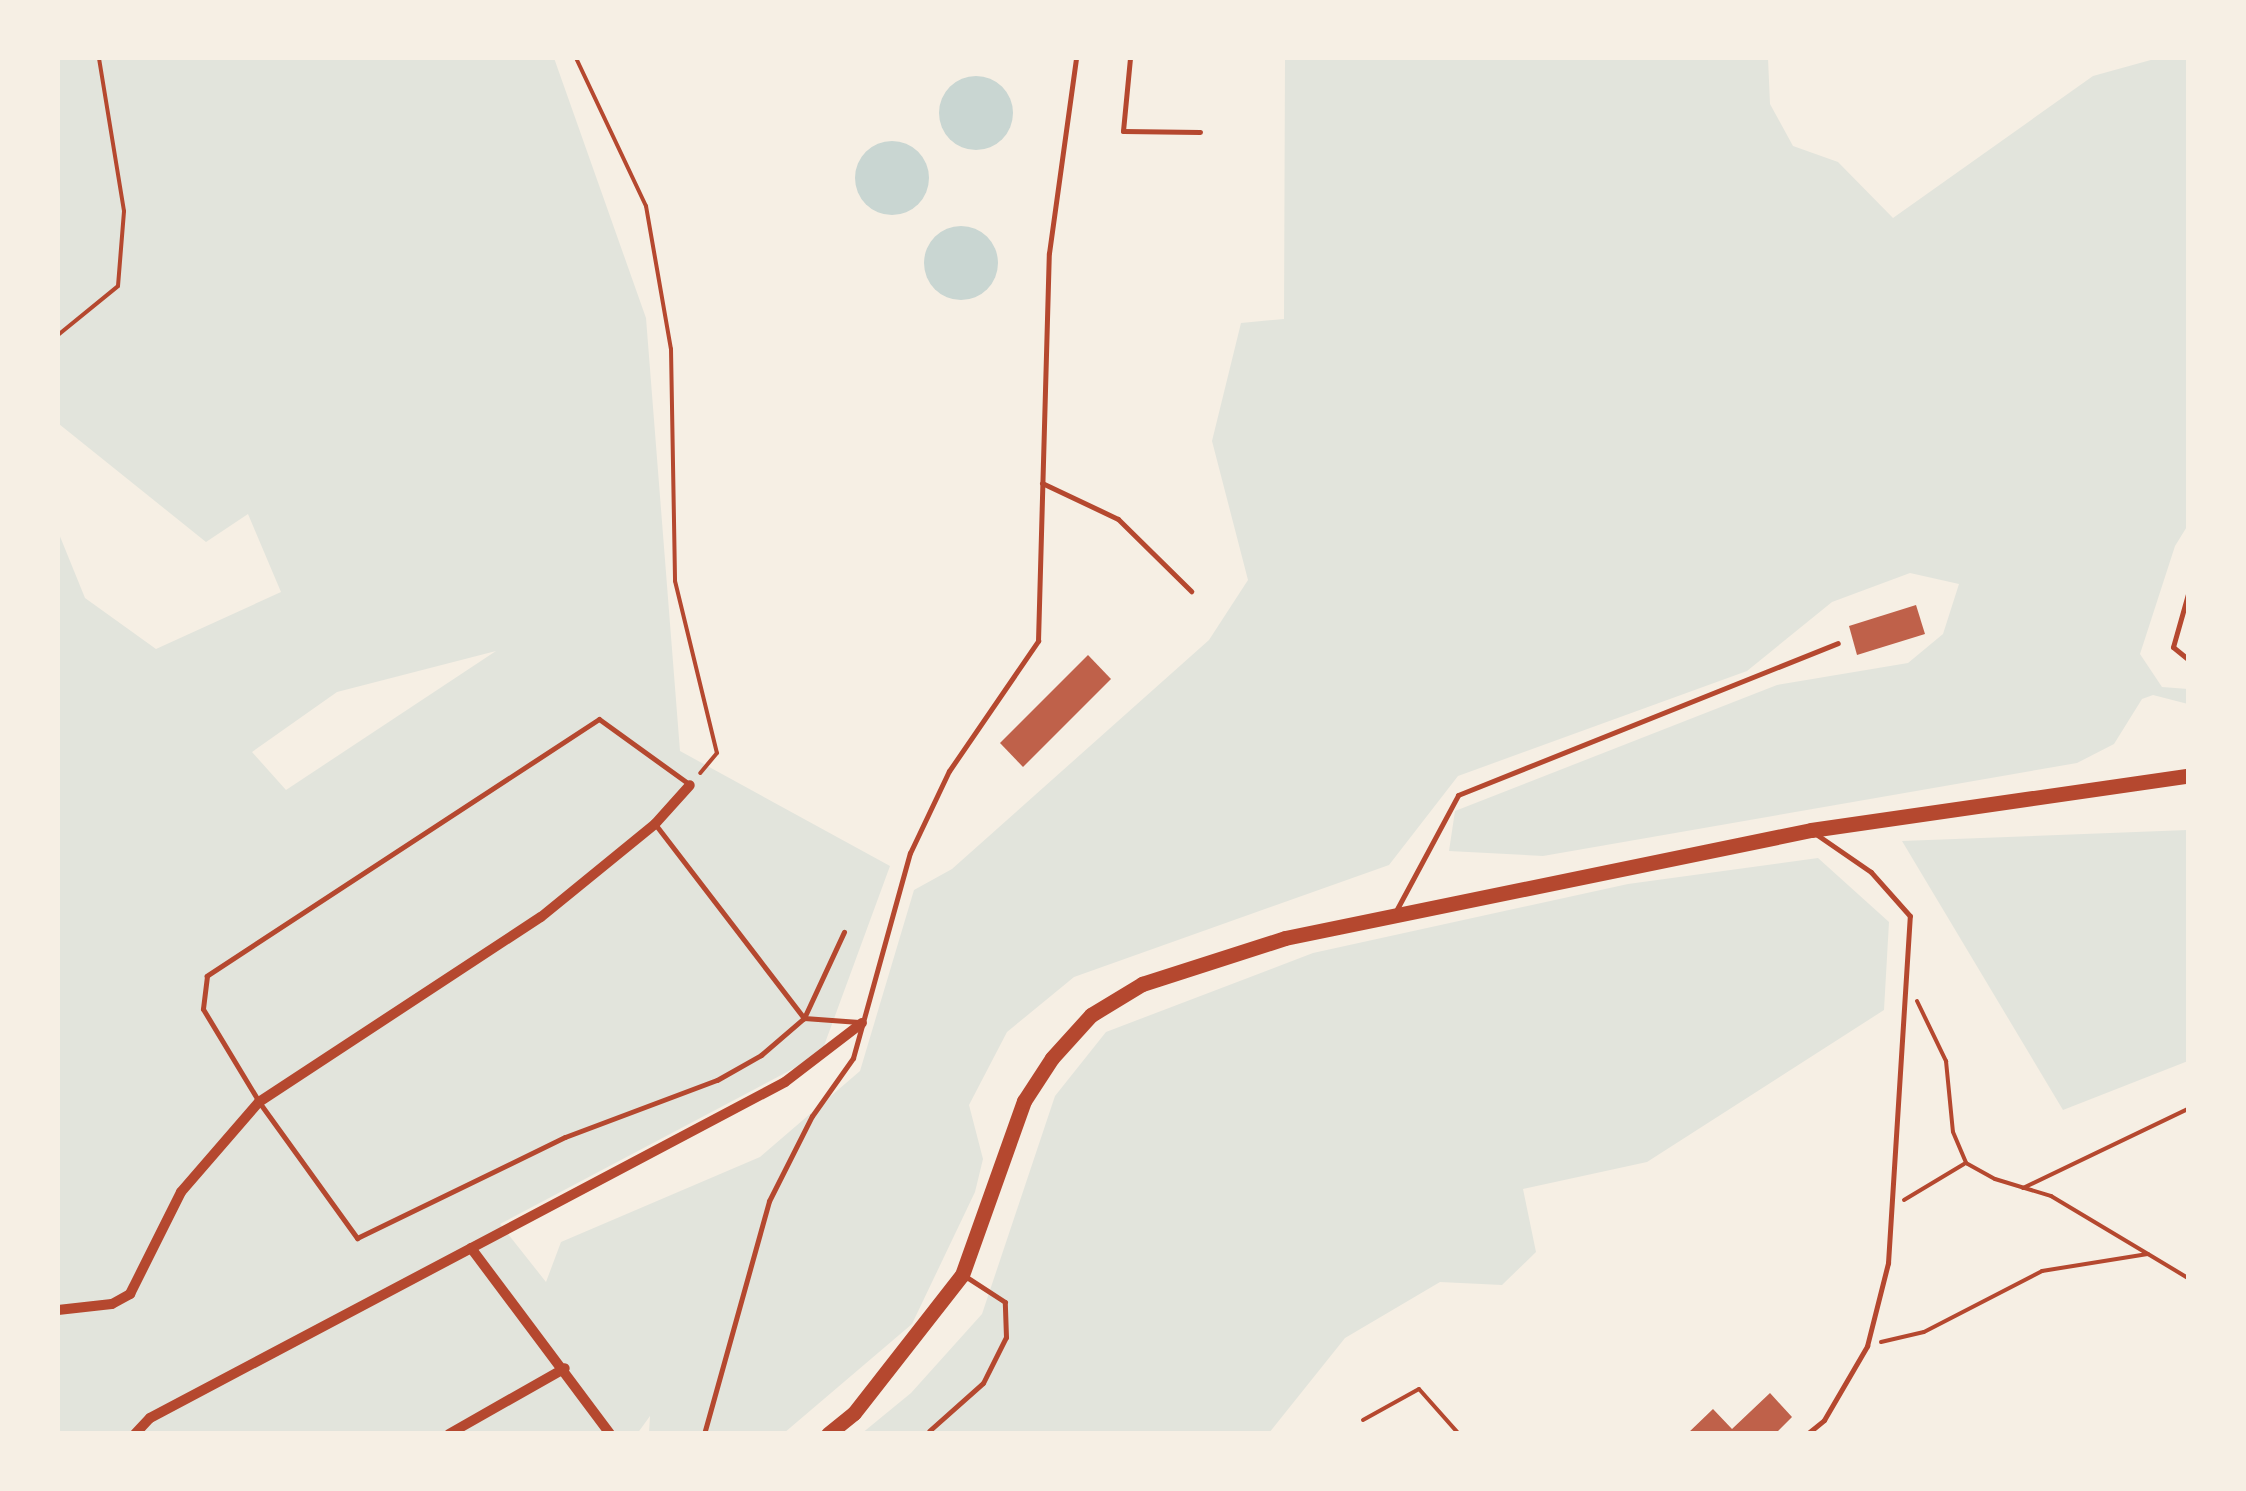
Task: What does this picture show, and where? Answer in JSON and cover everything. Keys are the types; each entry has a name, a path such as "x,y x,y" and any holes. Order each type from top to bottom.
{"main road":[{"path":"828,1434 867,1398 962,1274 1024,1101 1090,1015 1142,984 1285,938 1811,830 2188,773"}],"street":[{"path":"58,1310 112,1304 130,1294 182,1192 259,1102 476,962 655,824 690,785"},
{"path":"136,1434 150,1418 785,1082 862,1023"},
{"path":"472,1248 565,1368 610,1434"},
{"path":"449,1434 565,1368"}],"lane":[{"path":"704,1434 769,1201 812,1116 853,1058 910,853 949,771 1038,641 1049,253 1076,58"},
{"path":"1130,58 1123,131 1200,132"},
{"path":"1042,483 1118,519 1191,592"},
{"path":"2188,594 2173,647 2188,659"},
{"path":"1393,916 1458,795 1838,643"},
{"path":"690,785 600,719 207,976 203,1009 259,1102 356,1238 565,1136 717,1080 761,1056 804,1018 844,932"},
{"path":"655,824 804,1018 862,1023"},
{"path":"1807,1434 1824,1420 1867,1346 1888,1263 1910,916 1871,872 1811,830"},
{"path":"928,1431 983,1383 1006,1336 1004,1302 962,1274"}],"path":[{"path":"58,335 118,286 124,211 99,58"},
{"path":"576,58 646,206 670,349 675,581 717,753 690,785"},
{"path":"1908,984 1946,1061 1953,1132 1966,1163 2050,1196 2188,1278"},
{"path":"2023,1188 2188,1109"},
{"path":"1891,1207 1966,1163"},
{"path":"1867,1346 1924,1332 2042,1271 2148,1254"},
{"path":"1363,1420 1419,1388 1459,1434"}],"shaded area":[{"path":"58,58 554,58 646,318 680,751 890,866 821,1054 500,1224 546,1282 561,1242 760,1157 860,1071 914,890 952,869 1209,640 1248,580 1212,441 1241,323 1284,319 1285,58 1768,58 1770,104 1793,146 1838,162 1893,218 2093,76 2158,58 2188,58 2188,525 2175,546 2140,654 2162,687 2188,689 2188,704 2153,695 2142,699 2114,744 2077,763 1543,856 1449,851 1455,811 1777,685 1908,663 1943,634 1959,584 1910,573 1832,602 1747,671 1458,776 1389,865 1074,977 1007,1032 969,1105 983,1159 975,1192 912,1324 784,1433 649,1433 650,1416 637,1434 58,1433","holes":["59,424 206,542 248,514 281,592 156,649 85,598 59,534","496,651 286,790 252,752 337,692"]},
{"path":"976,76 1002,87 1013,113 1002,139 976,150 950,139 939,113 950,87"},
{"path":"892,141 918,152 929,178 918,204 892,215 866,204 855,178 866,152"},
{"path":"961,226 987,237 998,263 987,289 961,300 935,289 924,263 935,237"},
{"path":"2188,830 2188,1061 2063,1110 1902,841"},
{"path":"1818,858 1889,922 1884,1010 1647,1162 1523,1189 1536,1252 1502,1285 1440,1282 1345,1338 1269,1433 861,1434 911,1393 982,1314 1055,1096 1106,1032 1313,953 1628,884"}],"building":[{"path":"1916,605 1925,634 1857,655 1849,626"},
{"path":"1088,655 1111,679 1023,767 1000,743"},
{"path":"1770,1393 1792,1417 1775,1434 1687,1434 1713,1409 1732,1429"}]}
